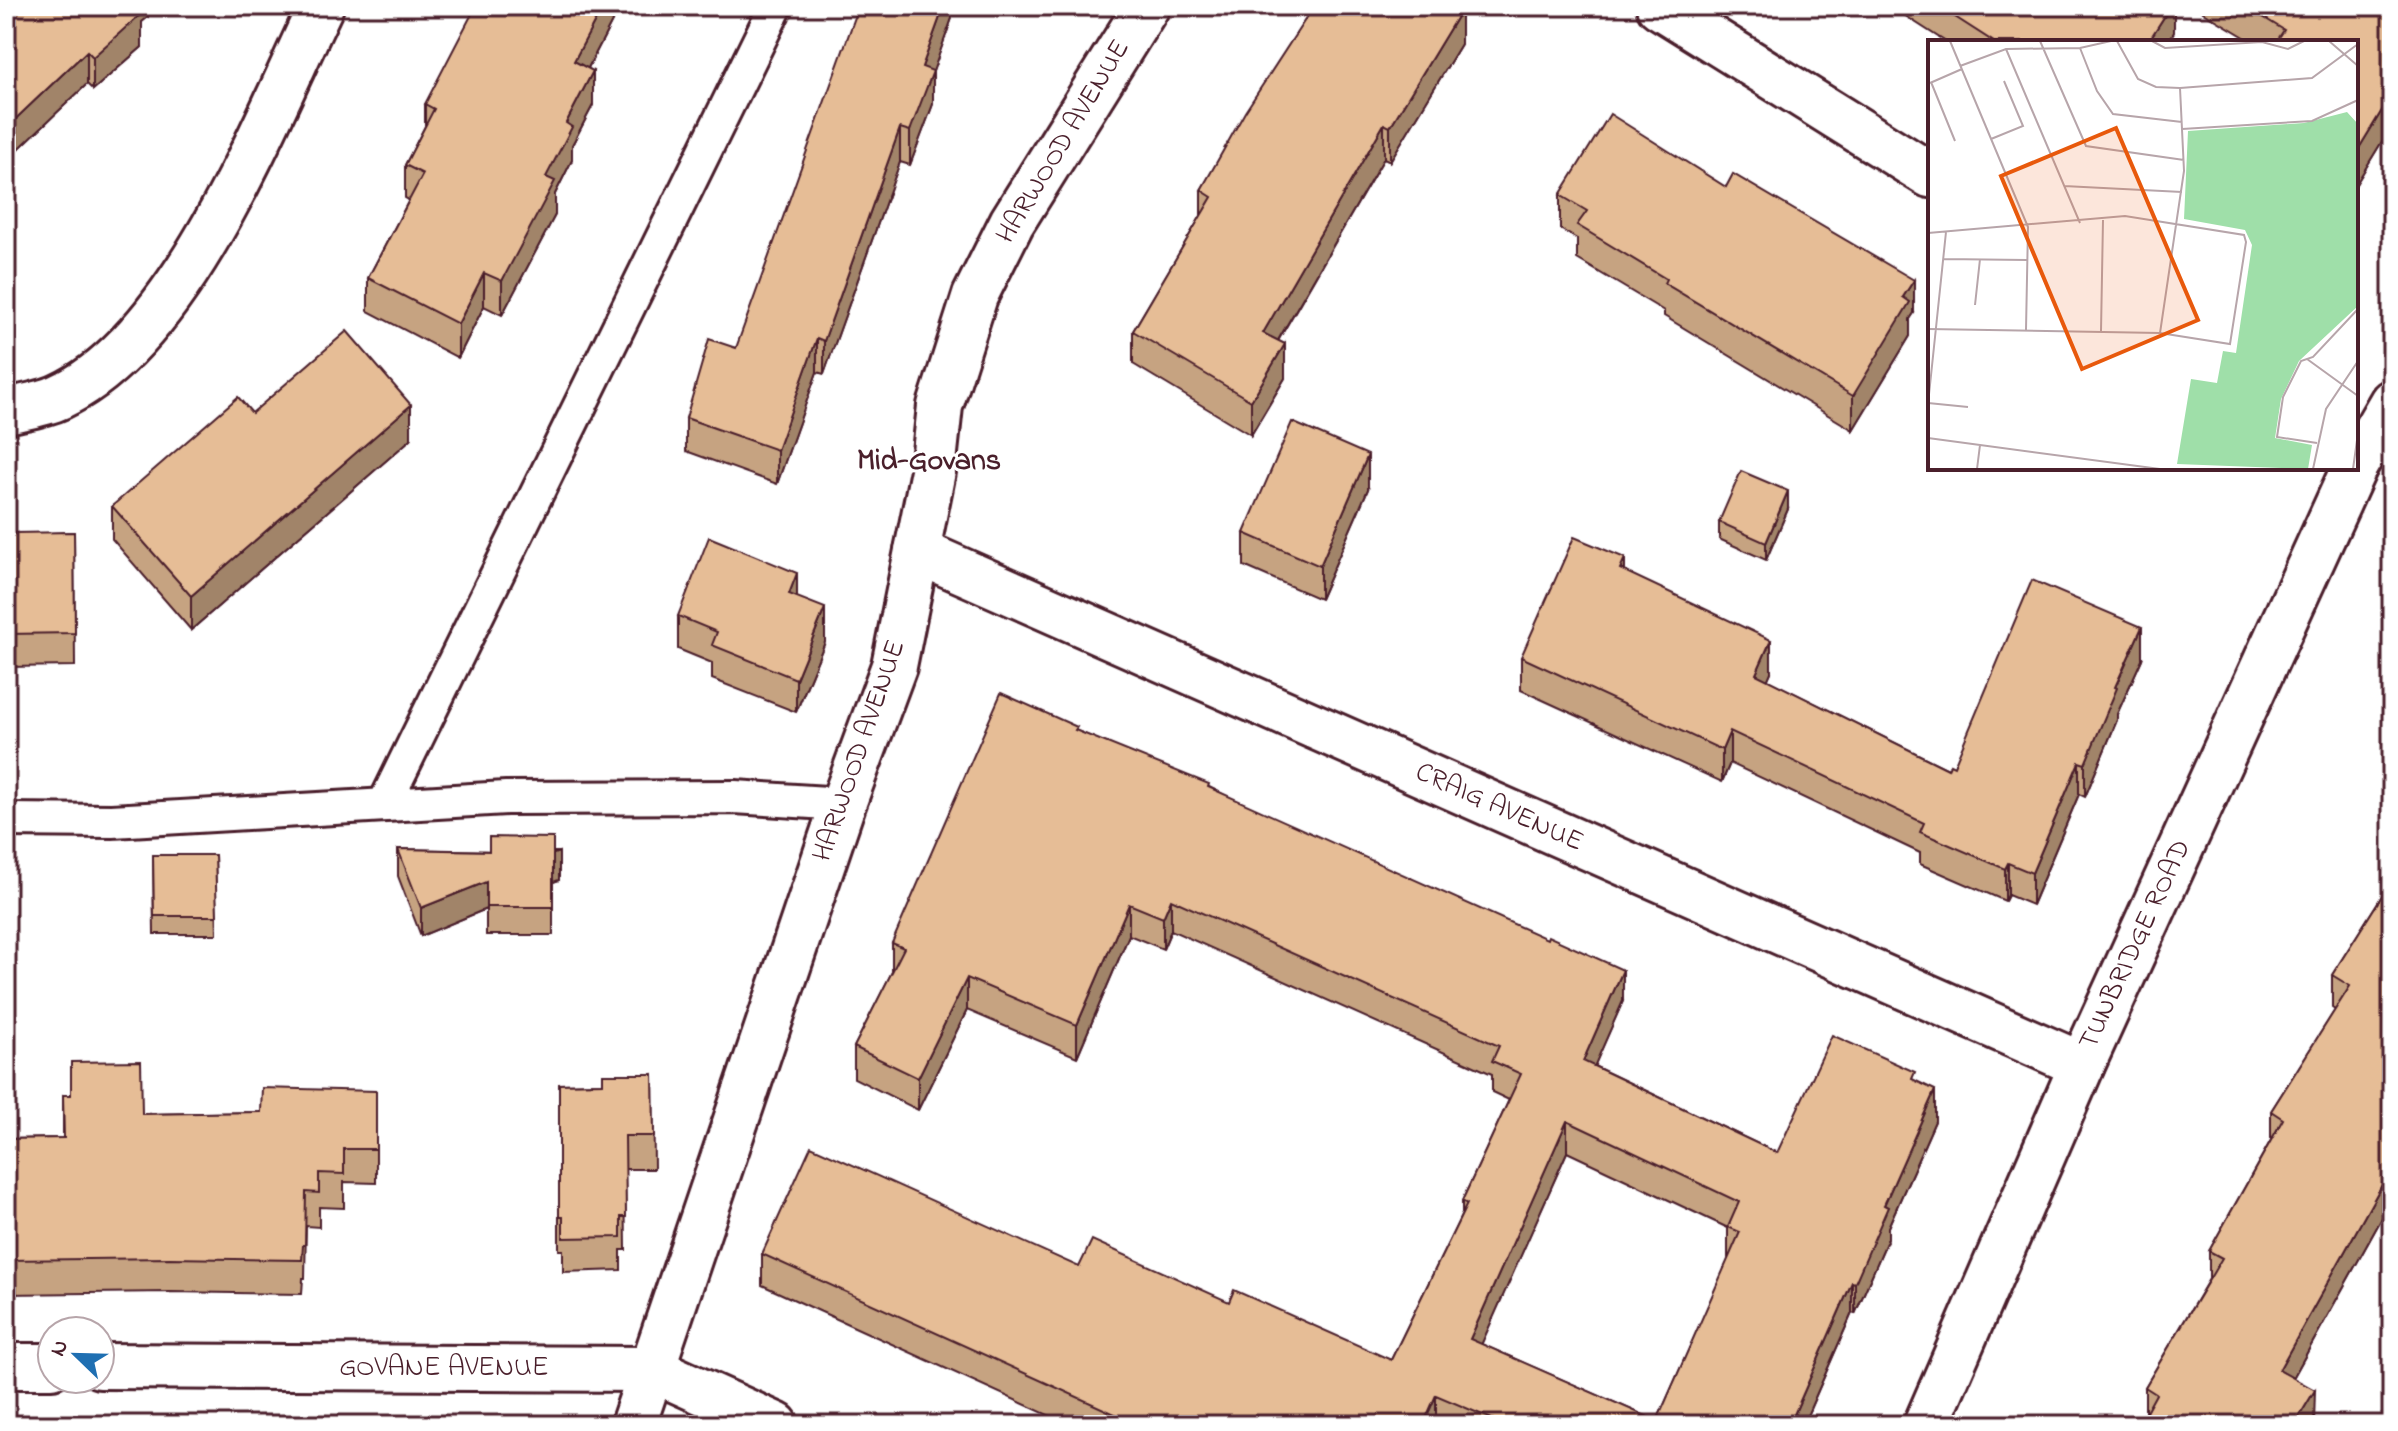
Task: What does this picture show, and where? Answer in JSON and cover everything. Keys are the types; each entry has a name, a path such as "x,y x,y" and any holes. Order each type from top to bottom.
{"street":[{"path":"6,411 58,397 107,367 153,321 223,210 321,6"},
{"name":"HARWOOD AVENUE","path":"633,1425 843,804 894,666 933,471 940,406 975,296 1012,222 1147,6"},
{"path":"1659,6 1928,174"},
{"name":"TUNBRIDGE ROAD","path":"2358,455 2392,402"},
{"name":"TUNBRIDGE ROAD","path":"1926,1425 2082,1065 2351,470"},
{"name":"CRAIG AVENUE","path":"917,551 2082,1065"},
{"path":"6,1366 36,1366"},
{"name":"GOVANE AVENUE","path":"116,1366 652,1369 776,1425"}],"lane":[{"path":"384,805 776,6"},
{"path":"6,820 112,821 506,798 704,797 843,804"}],"building":[{"path":"6,6 135,6 142,13 93,57 87,51 6,128"},
{"path":"476,6 603,6 574,61 593,71 566,123 572,127 546,177 555,181 502,281 484,273 458,324 368,278 423,174 405,165 434,109 425,104"},
{"path":"859,6 944,6 922,67 933,71 910,131 900,128 824,341 817,338 777,450 686,418 709,339 736,348"},
{"path":"1314,6 1455,6 1461,10 1390,127 1384,124 1263,333 1285,344 1251,401 1133,331 1212,197 1201,190 1245,112"},
{"path":"1938,6 2171,6 2149,40 1991,40"},
{"path":"2245,6 2392,6 2392,94 2358,150 2358,40 2277,40 2284,30"},
{"path":"1610,114 1726,187 1733,174 1914,280 1903,297 1910,302 1853,396 1664,283 1666,279 1577,225 1587,211 1560,195"},
{"path":"347,331 411,405 191,596 112,506 238,397 252,413"},
{"path":"1292,422 1368,455 1320,566 1244,533"},
{"path":"1741,471 1788,491 1766,543 1719,522"},
{"path":"74,532 75,633 6,634 6,535"},
{"path":"709,537 797,573 789,594 825,608 796,679 712,645 717,632 678,616"},
{"path":"1574,537 1625,558 1620,569 1771,640 1756,674 1948,769 1950,764 1954,766 2032,580 2142,627 2085,764 2079,762 2032,873 2008,863 2005,869 1920,832 1924,823 1730,731 1722,750 1521,657"},
{"path":"1001,693 1077,727 1075,730 1209,784 1208,787 1623,970 1583,1061 1777,1153 1832,1035 1915,1072 1912,1079 1935,1090 1884,1205 1888,1207 1855,1283 1852,1282 1787,1425 1506,1425 1436,1395 1423,1425 1139,1425 762,1254 811,1146 1079,1267 1092,1240 1229,1302 1234,1290 1391,1360 1467,1204 1462,1201 1521,1074 1492,1061 1499,1046 1171,899 1163,918 1129,904 1077,1025 967,978 918,1078 854,1047 904,948 892,943","holes":["1567,1121 1739,1202 1728,1227 1740,1232 1657,1421 1470,1339"]},
{"path":"489,837 553,838 553,852 559,852 553,854 553,907 486,907 486,882 421,908 398,849 489,851"},
{"path":"153,855 215,855 217,916 154,916"},
{"path":"2392,880 2392,1189 2383,1183 2279,1370 2315,1390 2294,1425 2139,1425 2156,1394 2145,1387 2222,1258 2209,1251 2283,1119 2271,1111 2350,986 2332,975"},
{"path":"141,1061 142,1114 261,1112 262,1088 376,1091 376,1149 344,1149 344,1174 319,1173 319,1193 306,1192 302,1260 6,1260 6,1139 64,1138 63,1095 71,1095 71,1062"},
{"path":"603,1074 653,1074 654,1136 625,1136 626,1217 621,1217 621,1237 563,1238 563,1217 559,1217 559,1084 603,1083"}],"district":[{"name":"Mid-Govans","path":"929,462"}]}
